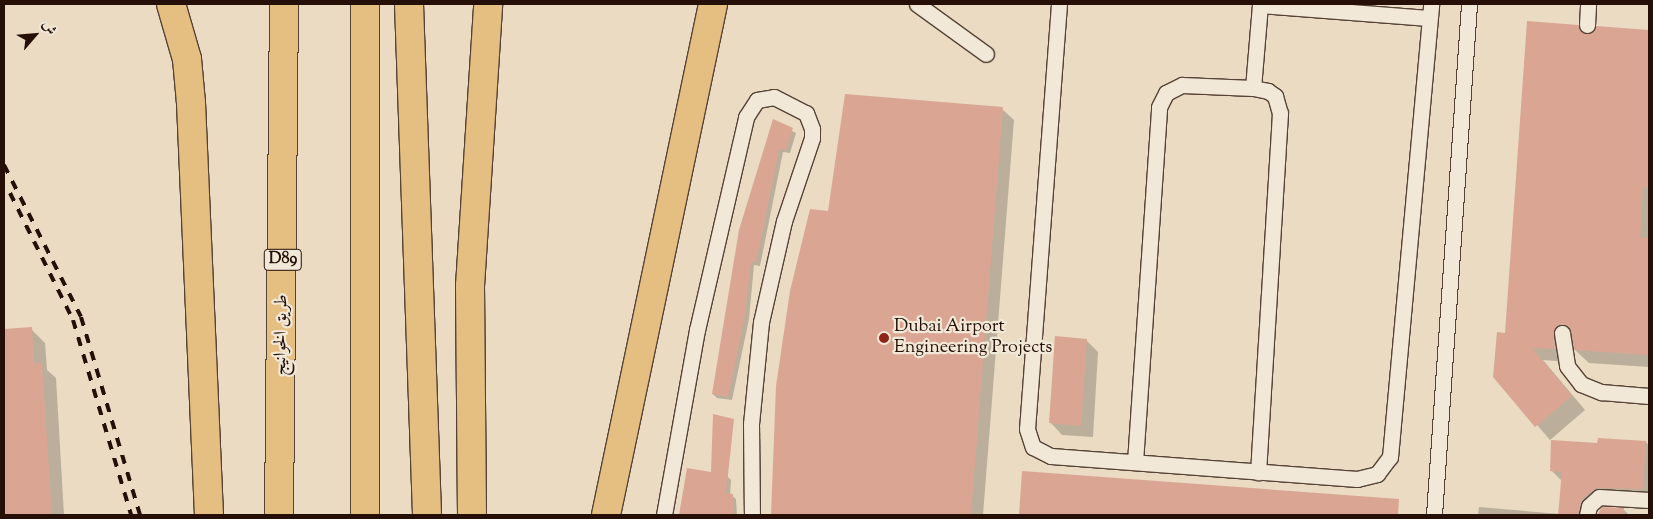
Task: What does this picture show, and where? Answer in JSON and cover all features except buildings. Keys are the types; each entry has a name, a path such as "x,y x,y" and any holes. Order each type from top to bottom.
{"main road":[{"path":"171,4 188,68 204,343 210,515"},
{"name":"طريق الخوانيج","path":"279,515 284,4"},
{"path":"365,4 365,515"},
{"path":"409,4 427,515"},
{"path":"472,515 470,286 488,4"},
{"path":"606,515 713,4"}],"lane":[{"path":"918,4 986,54"},
{"path":"1059,4 1028,439 1038,451 1051,456 1357,480 1377,474 1390,457 1430,11 1260,5 1253,88"},
{"path":"1434,515 1469,4"},
{"path":"1587,25 1588,4"},
{"path":"1135,462 1159,107 1166,93 1182,85 1253,88 1268,91 1275,96 1280,113 1258,472"},
{"path":"664,515 697,330 746,117 757,100 774,97 806,113 812,138 784,221 761,322 750,424 752,515"},
{"path":"1562,333 1566,366 1581,384 1601,392 1649,396"},
{"path":"1586,515 1589,506 1599,497 1649,500"}],"railway":[{"path":"4,165 81,317 140,515"},
{"path":"10,193 73,320 131,515"}],"place":[{"name":"Dubai Airport Engineering Projects","path":"884,338"}]}
